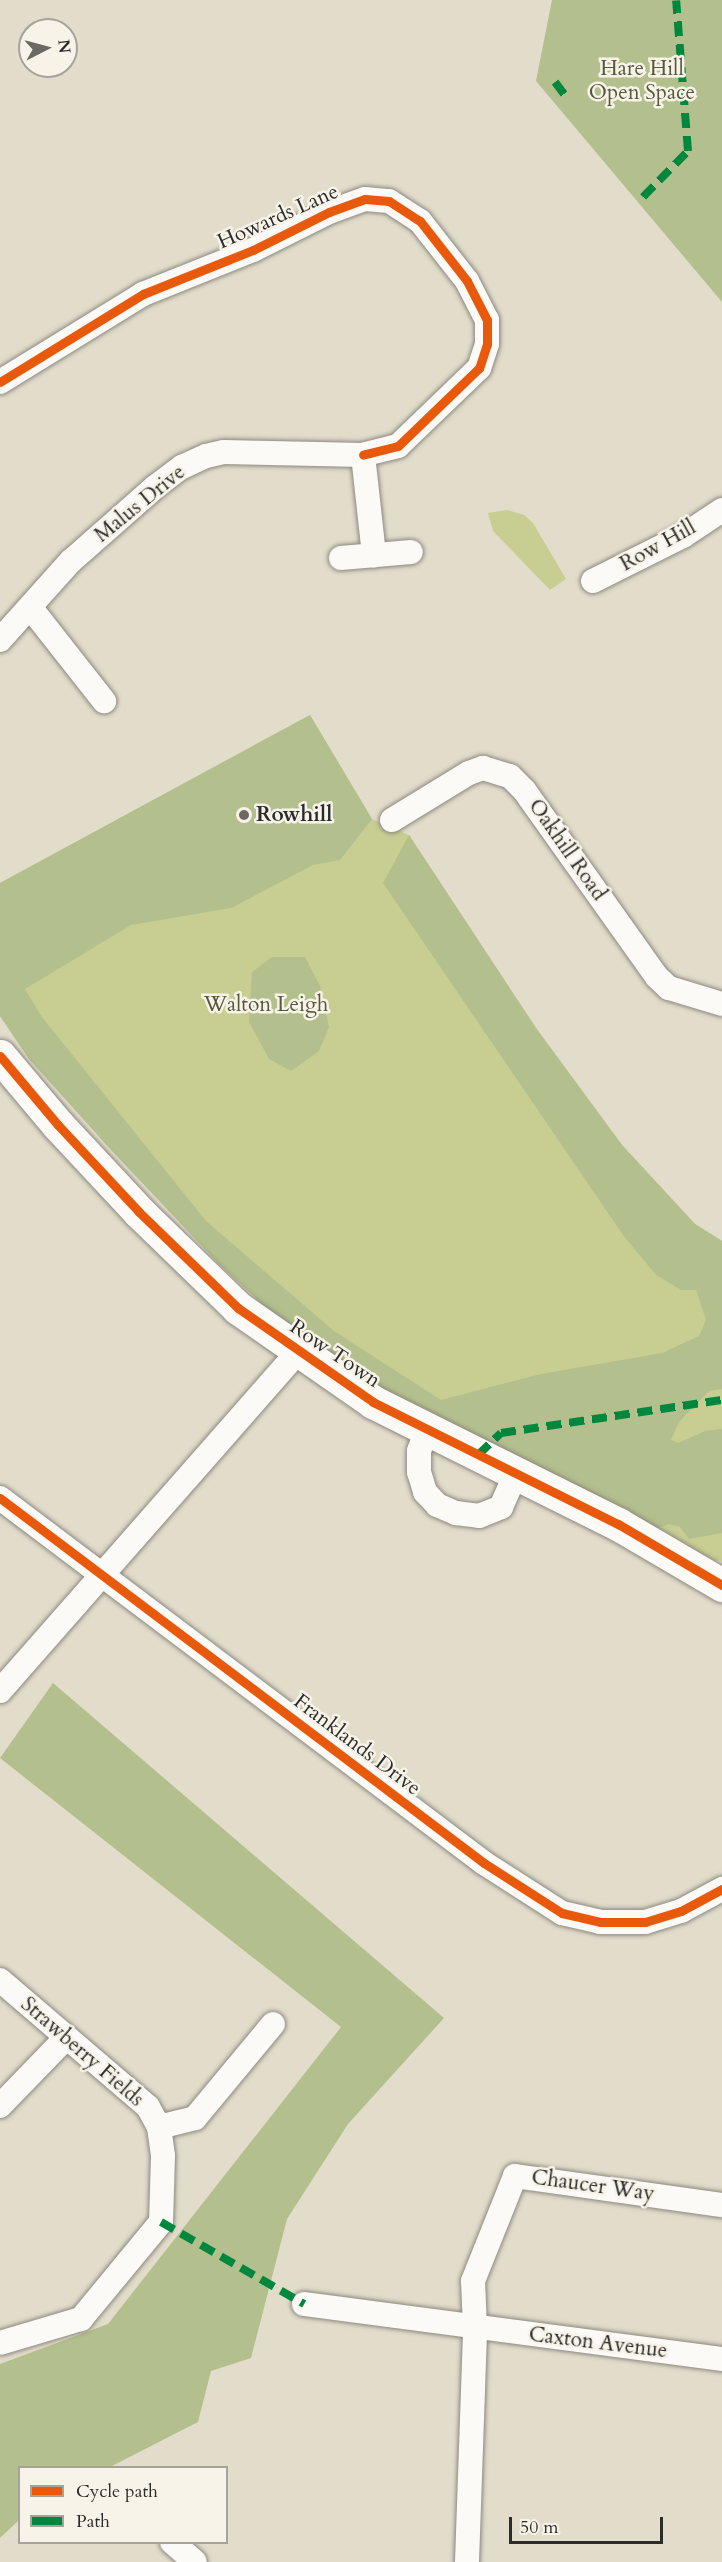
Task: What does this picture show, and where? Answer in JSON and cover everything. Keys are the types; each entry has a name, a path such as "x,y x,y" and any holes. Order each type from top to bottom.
{"street":[{"name":"Howards Lane","path":"0,382 142,294 253,250 329,212 365,199 389,201 420,221 467,281 487,320 487,344 479,368 398,446 363,455"},
{"name":"Malus Drive","path":"0,640 71,561 182,467 224,452 363,455"},
{"path":"363,455 374,555"},
{"name":"Row Hill","path":"593,581 683,536 722,510"},
{"path":"341,558 411,552"},
{"path":"30,607 104,701"},
{"name":"Oakhill Road","path":"392,820 469,773 483,768 510,776 524,790 657,977 676,990 722,1004"},
{"name":"Row Town","path":"0,1056 57,1125 190,1265 238,1308 298,1352 373,1402 618,1524 722,1585"},
{"path":"0,1691 100,1574 298,1352"},
{"path":"427,1429 419,1450 419,1472 425,1492 437,1505 479,1516 501,1507 516,1474"},
{"name":"Franklands Drive","path":"0,1498 484,1863 562,1913 600,1922 645,1922 681,1911 722,1889"},
{"name":"Strawberry Fields","path":"0,1980 65,2039 148,2107 159,2127 161,2222 81,2319 0,2343"},
{"name":"Strawberry Fields","path":"159,2127 195,2118 273,2024"},
{"path":"0,2106 65,2039"},
{"name":"Chaucer Way","path":"467,2562 475,2328 472,2281 515,2176 722,2205"},
{"path":"304,2304 475,2328"},
{"name":"Caxton Avenue","path":"475,2328 722,2359"},
{"path":"174,2544 195,2562"}],"green space":[{"name":"Hare Hill Open Space","path":"552,0 722,0 722,302 536,81"},
{"path":"507,510 524,515 533,523 566,579 550,590 493,531 488,513"},
{"name":"Walton Leigh","path":"310,715 372,819 409,835 536,1028 622,1145 695,1224 722,1241 722,1561 711,1560 414,1410 219,1264 29,1059 0,1016 0,883"},
{"path":"310,715 372,819 340,860 313,865 231,908 131,925 25,989 42,1017 206,1221 334,1331 441,1400 541,1374 662,1353 699,1336 706,1320 696,1290 681,1290 656,1275 623,1235 383,883 409,835 536,1028 622,1145 695,1224 722,1241 722,1389 709,1391 679,1422 671,1440 678,1443 705,1431 722,1429 722,1533 689,1539 680,1527 669,1524 656,1529 414,1410 295,1335 219,1264 111,1150 29,1059 0,1016 0,883"},
{"path":"272,957 305,957 320,986 329,1027 319,1051 291,1071 269,1059 249,1022 252,972"},
{"path":"53,1683 444,2018 348,2124 287,2219 251,2358 211,2371 198,2422 112,2466 18,2466 18,2521 0,2538 0,2364 108,2324 341,2027 0,1758"}],"marked path":[{"path":"643,197 688,151 676,0"},
{"path":"555,82 567,98"},
{"path":"478,1455 501,1433 722,1400"},
{"path":"161,2222 304,2304"}],"cycle path":[{"path":"0,382 143,294 253,250 329,212 365,199 389,201 420,221 467,281 487,320 487,344 479,368 398,446 363,455"},
{"path":"0,1056 58,1125 139,1212 238,1308 373,1402 618,1524 722,1585"},
{"path":"0,1498 484,1863 562,1913 600,1922 645,1922 681,1911 722,1889"}],"place":[{"name":"Rowhill","path":"244,815"}]}
